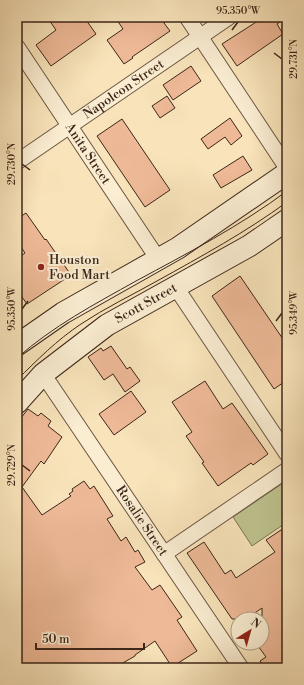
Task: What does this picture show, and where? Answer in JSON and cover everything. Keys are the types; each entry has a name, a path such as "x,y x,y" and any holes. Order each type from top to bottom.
{"main road":[{"path":"18,340 62,313 178,248 287,173"},
{"name":"Scott Street","path":"17,403 43,374 107,325 249,246 287,220"}],"street":[{"path":"187,17 287,168"},
{"name":"Napoleon Street","path":"17,162 230,17"},
{"name":"Anita Street","path":"17,48 158,260"},
{"path":"175,286 287,454"},
{"name":"Rosalie Street","path":"43,374 241,668"},
{"path":"164,554 287,470"}],"green space":[{"path":"286,481 287,522 252,546 233,517"}],"building":[{"path":"47,17 84,17 96,34 51,66 36,45 56,30"},
{"path":"115,17 169,17 164,23 170,31 124,64 107,40 123,29"},
{"path":"264,17 287,17 277,24 283,34 237,66 222,44"},
{"path":"191,66 201,81 173,100 163,85"},
{"path":"167,96 175,108 160,118 152,106"},
{"path":"230,118 242,136 231,145 225,137 208,149 201,139"},
{"path":"122,119 170,190 145,207 97,136"},
{"path":"243,156 252,170 221,188 213,175"},
{"name":"Houston Food Mart","path":"26,213 71,275 27,304 17,290 17,259 25,253 17,241 17,219"},
{"path":"240,276 287,345 287,380 274,389 212,296"},
{"path":"111,346 127,369 130,367 140,381 125,392 113,374 104,380 88,357 101,348 103,351"},
{"path":"205,381 223,409 232,403 268,454 253,465 251,463 218,486 186,436 192,432 172,402"},
{"path":"131,391 146,412 114,435 99,414"},
{"path":"28,409 38,416 41,413 51,421 48,426 62,437 44,464 41,461 22,487 42,515 71,496 69,494 73,491 72,489 84,481 90,489 94,486 113,516 107,519 121,541 126,537 135,552 138,550 145,562 135,567 152,590 160,585 182,617 177,620 197,651 172,667 155,641 135,656 114,668 17,668 17,423"},
{"path":"287,526 287,665 283,668 265,668 260,661 266,657 262,651 270,651 270,611 262,611 262,608 258,611 230,611 230,616 187,553 204,542 225,574 231,570 236,578 275,552 266,540"}],"tram line":[{"path":"17,358 31,346 75,316 213,239 251,216 287,191"},
{"path":"17,380 55,343 81,324 224,243 287,202"}],"place":[{"name":"Houston Food Mart","path":"41,267"}]}
